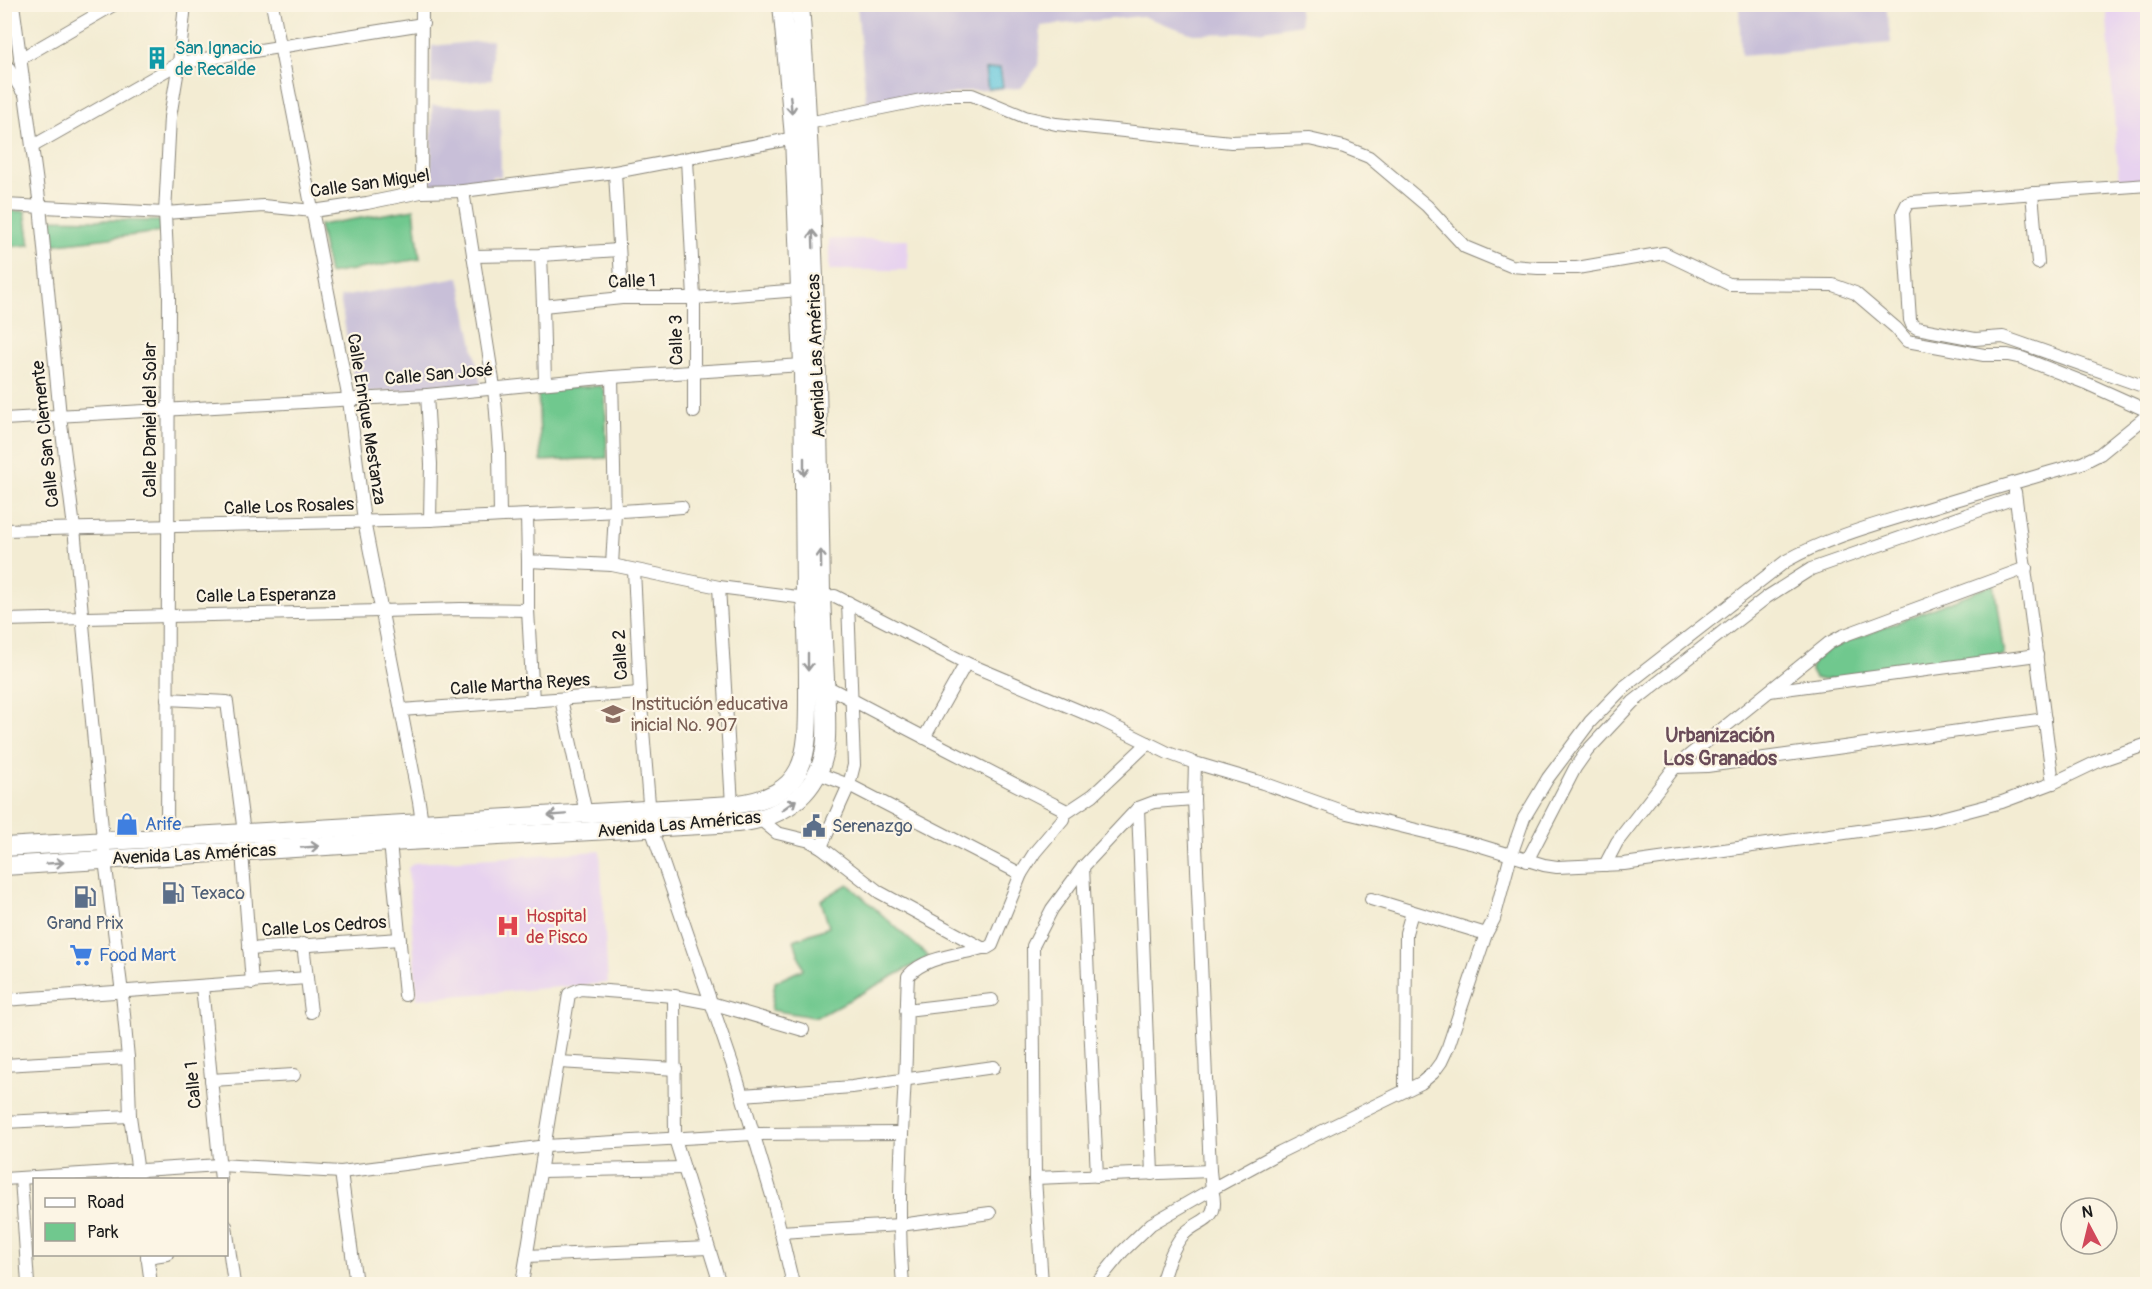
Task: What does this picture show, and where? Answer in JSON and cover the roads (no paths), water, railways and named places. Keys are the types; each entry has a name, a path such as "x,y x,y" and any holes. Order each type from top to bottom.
{"main road":[{"name":"Avenida Las Américas","path":"4,847 244,833 423,832 650,819 755,802 778,792 795,776 804,756 809,735 808,627 813,598 818,377 804,132 796,63 782,4"},
{"name":"Avenida Las Américas","path":"796,63 800,4"},
{"name":"Avenida Las Américas","path":"4,866 390,842 423,832 586,813 737,823 760,819 790,805 809,788 822,763 826,737 826,686 813,598 800,290 804,132"},
{"path":"198,836 200,854"}],"street":[{"name":"Calle San Clemente","path":"14,4 40,206 60,416 74,528 103,841 122,993 130,1116 139,1175"},
{"path":"20,59 115,4"},
{"name":"Calle Daniel del Solar","path":"167,837 169,296 165,213 170,117 179,63 184,4"},
{"name":"Calle Enrique Mestanza","path":"272,4 349,400 364,521 423,832"},
{"path":"421,192 422,4"},
{"path":"33,146 179,63 423,24"},
{"path":"4,61 26,97"},
{"name":"Calle San Miguel","path":"4,205 165,213 263,206 312,211 421,192 463,191 615,172 687,159 804,132 946,95 972,95 1025,117 1056,124 1231,142 1309,139 1344,147 1369,156 1427,206 1466,247 1511,266 1577,268 1664,253 1729,284 1833,285 1855,293 1896,328 1907,341 1984,355 2008,355 2022,358 2088,384 2148,413"},
{"name":"Calle 3","path":"687,159 694,298 694,412"},
{"path":"615,172 622,298"},
{"path":"2140,385 2003,337 1975,339 1917,328 1912,325 1903,212 1906,204 2148,185"},
{"path":"463,191 494,387 499,451 500,515"},
{"path":"2032,193 2038,263"},
{"path":"473,256 542,255 619,250"},
{"path":"542,255 544,383"},
{"name":"Calle 1","path":"543,306 622,298 694,298 800,290"},
{"name":"Calle San José","path":"4,419 427,395 612,377 804,365"},
{"path":"612,377 615,513 612,565"},
{"path":"427,395 431,465 430,520"},
{"path":"1096,1284 1122,1252 1151,1224 1280,1152 1421,1083 1433,1073 1441,1062 1460,1014 1486,934 1494,919 1511,855 1524,818 1548,778 1605,705 1650,665 1786,561 1834,537 2082,463 2100,454 2148,413"},
{"path":"2015,482 2015,498 2053,783"},
{"path":"1527,861 1575,768 1587,751 1633,702 1767,597 1811,569 2015,498"},
{"name":"Calle Los Rosales","path":"4,530 430,520 500,515 615,513 681,507"},
{"path":"527,516 528,610 533,701"},
{"path":"528,561 612,565 718,587 813,598 835,596 966,663 1195,763 1263,783 1347,813 1557,867 1624,864 1930,821 1994,805 2053,783 2101,760 2148,744"},
{"path":"1605,865 1617,842 1675,766 1828,643 2026,568"},
{"name":"Calle 2","path":"634,570 640,693 650,819 742,1095 772,1196 793,1284"},
{"path":"718,587 732,805"},
{"path":"821,847 849,785 854,765 848,602"},
{"name":"Calle La Esperanza","path":"4,620 382,610 528,610"},
{"path":"1769,691 2037,655"},
{"path":"924,738 966,663"},
{"path":"1804,663 1808,675 1816,685"},
{"path":"826,686 1065,810 1066,813"},
{"name":"Calle Martha Reyes","path":"401,710 640,693"},
{"path":"167,699 227,702 244,833"},
{"path":"561,699 586,813"},
{"path":"1675,766 1707,766 2045,719"},
{"path":"903,1284 900,1225 901,1133 908,976 916,968 929,962 992,945 1021,874 1035,852 1064,819 1066,813 1093,795 1148,743"},
{"path":"1161,1284 1170,1256 1183,1235 1209,1217 1216,1202 1210,1172 1194,799 1195,763"},
{"path":"817,773 849,785 1021,874"},
{"path":"1042,1284 1035,1178 1033,946 1052,909 1083,867 1138,808 1154,802 1194,799"},
{"path":"1138,808 1152,1174"},
{"path":"760,819 777,833 810,841 821,847 879,892 982,948"},
{"path":"390,842 405,994"},
{"path":"242,852 252,983"},
{"path":"1083,867 1097,1176"},
{"path":"1371,899 1486,934"},
{"path":"1405,1090 1406,933 1412,912"},
{"name":"Calle Los Cedros","path":"249,949 400,939"},
{"path":"303,944 311,1012"},
{"path":"4,1000 307,978"},
{"name":"Calle 1","path":"202,986 221,1178"},
{"path":"522,1284 569,994 572,991 580,989 674,996 711,1003 802,1030"},
{"path":"674,996 675,1139 720,1284"},
{"path":"906,1010 992,1000"},
{"path":"4,1065 128,1058"},
{"path":"559,1062 676,1069"},
{"path":"742,1095 852,1087 994,1067"},
{"path":"211,1080 294,1075"},
{"path":"4,1122 130,1116"},
{"path":"4,1179 139,1175 219,1165 341,1172 546,1146 753,1134 901,1133"},
{"path":"541,1171 684,1168"},
{"path":"341,1172 356,1284"},
{"path":"1035,1178 1210,1172"},
{"path":"21,1178 29,1245 28,1284"},
{"path":"780,1232 900,1225 990,1213"},
{"path":"228,1248 234,1284"},
{"path":"527,1256 708,1248"},
{"path":"147,1256 151,1284"}],"water":[{"path":"1000,68 1003,87 988,89 985,70"}],"place":[{"name":"San Ignacio de Recalde","path":"157,58"},
{"name":"Institución educativa inicial No. 907","path":"613,714"},
{"name":"Arife","path":"127,824"},
{"name":"Serenazgo","path":"814,826"},
{"name":"Texaco","path":"173,893"},
{"name":"Grand Prix","path":"85,897"},
{"name":"Hospital de Pisco","path":"508,926"},
{"name":"Food Mart","path":"81,955"}],"district":[{"name":"Urbanización Los Granados","path":"1720,746"}]}
